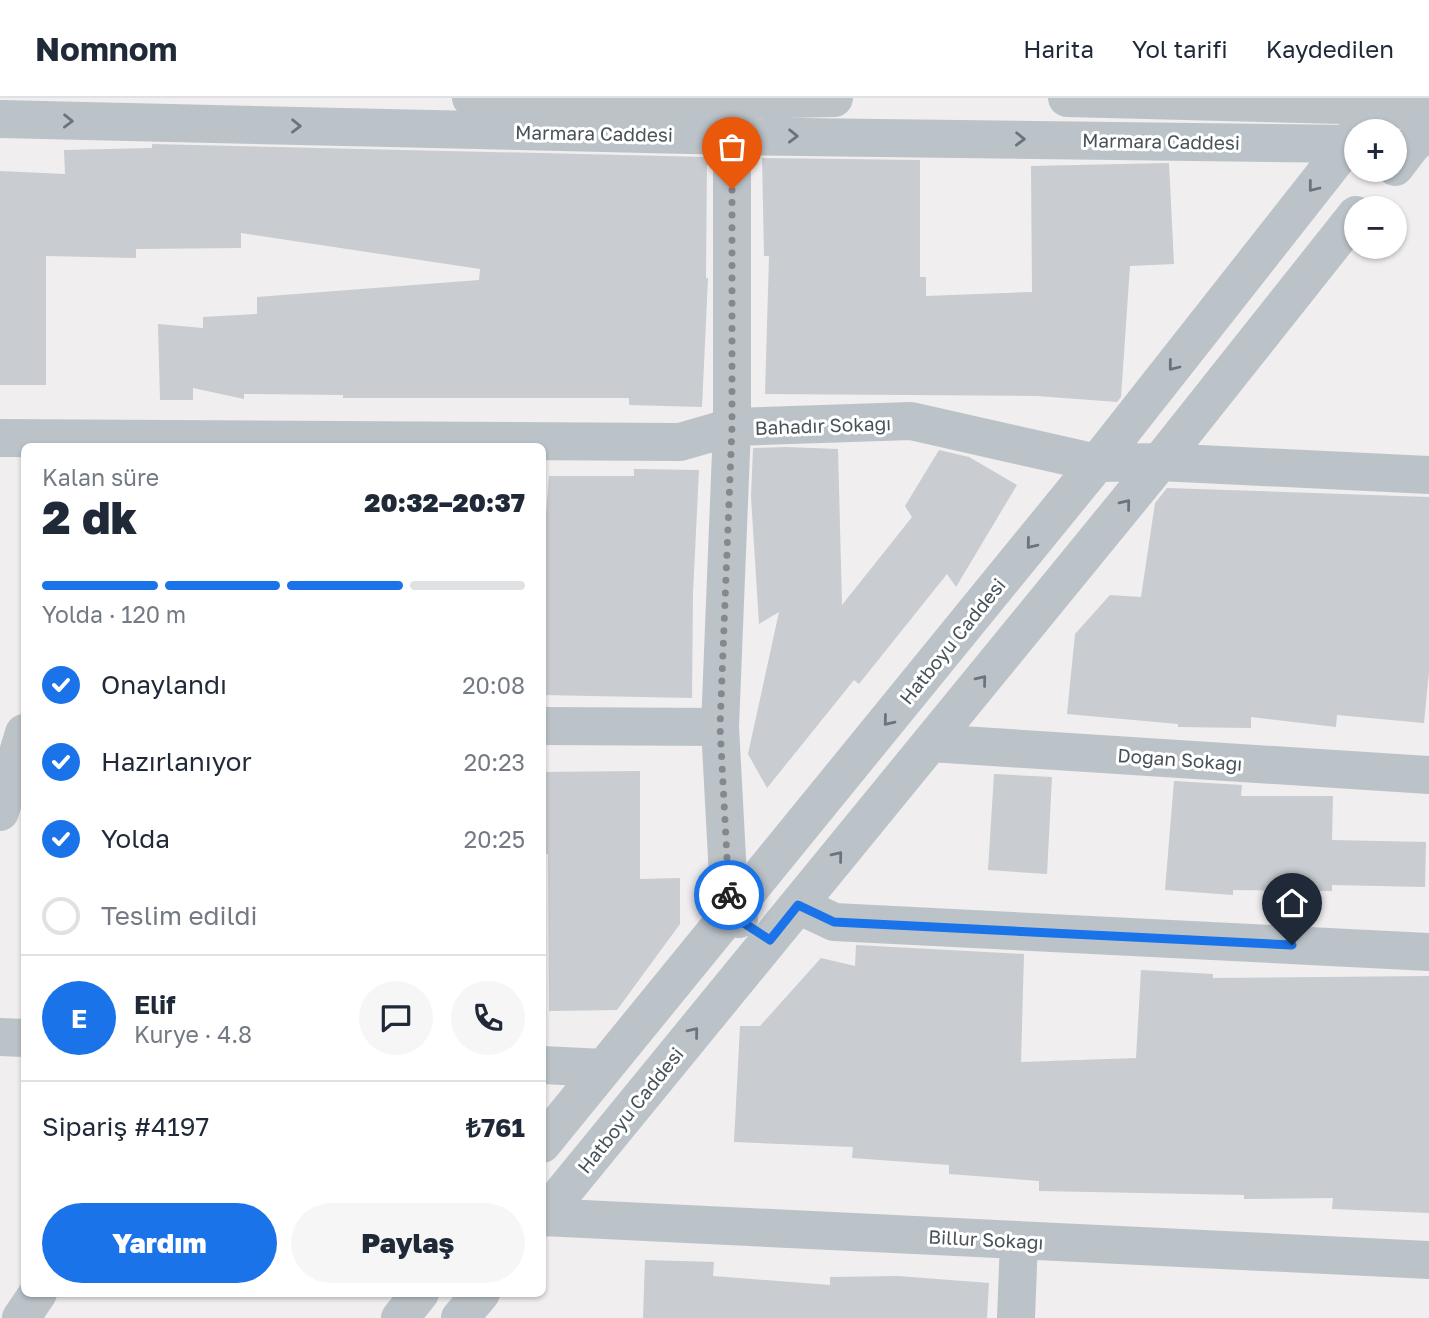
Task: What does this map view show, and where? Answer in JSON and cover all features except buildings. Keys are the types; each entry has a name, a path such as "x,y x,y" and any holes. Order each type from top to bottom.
{"street":[{"name":"Marmara Caddesi","path":"471,98 607,103 834,98"},
{"name":"Marmara Caddesi","path":"1066,98 1344,124"},
{"path":"759,99 733,136 732,427 720,727 730,914 770,940"},
{"name":"Marmara Caddesi","path":"0,119 733,136 1344,126"},
{"path":"1371,196 1411,146"},
{"name":"Hatboyu Caddesi","path":"546,1139 1097,463 1344,152"},
{"name":"Hatboyu Caddesi","path":"546,1213 1160,462 1344,230"},
{"name":"Bahadır Sokağı","path":"0,438 680,442 732,427 911,421 1097,463 1160,462"},
{"path":"1160,462 1429,475"},
{"path":"0,725 21,723"},
{"path":"546,726 720,727"},
{"path":"0,812 21,743"},
{"name":"Doğan Sokağı","path":"930,743 1429,775"},
{"path":"798,905 834,922 1429,952"},
{"path":"0,1037 21,1038"},
{"path":"546,1065 604,1068"},
{"name":"Billur Sokağı","path":"546,1217 1429,1260"},
{"path":"1016,1318 1019,1240"},
{"path":"21,1318 35,1297"},
{"path":"400,1318 418,1297"},
{"path":"460,1318 478,1297"}],"way so far":[{"path":"729,895 720,727 732,427 732,189"}],"route":[{"path":"729,895 730,914 770,940 798,905 834,922 1292,945"}]}
